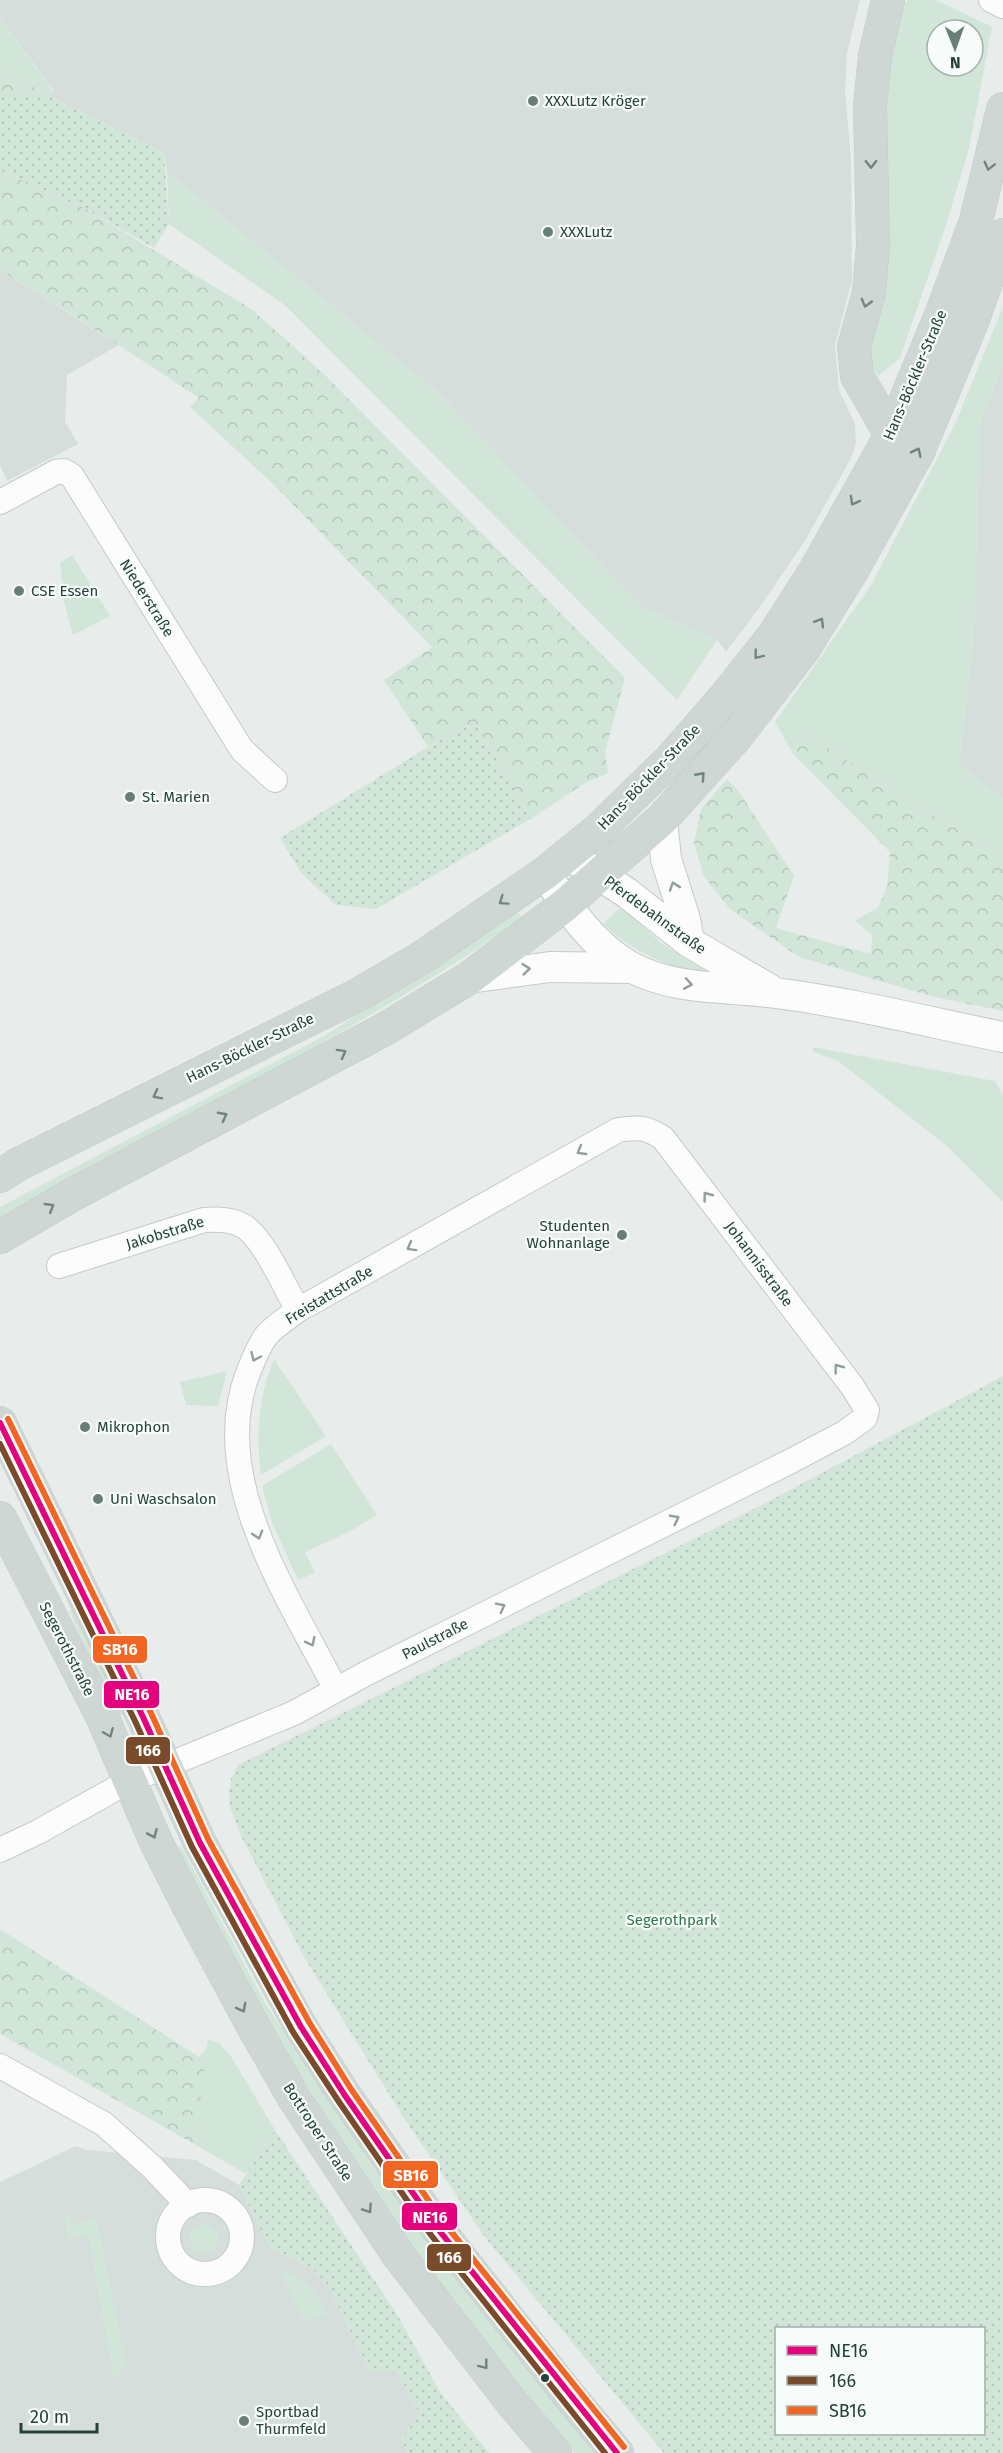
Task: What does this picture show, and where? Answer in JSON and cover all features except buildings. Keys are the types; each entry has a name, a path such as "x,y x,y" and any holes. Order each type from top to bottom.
{"main road":[{"path":"888,0 875,56 870,106 873,245 869,292 854,347 857,375 891,435"},
{"name":"Hans-Böckler-Straße","path":"0,1176 28,1159 356,996 421,958 556,863 598,830 670,760 725,697 774,635 814,572 891,435 943,310 976,221 1003,109"},
{"path":"0,1239 70,1196 385,1029 469,978 565,904 662,819 736,737 796,659 854,567 918,452 972,322 1003,235"},
{"path":"0,1423 139,1709 200,1843 301,2027 344,2094 438,2229 567,2393 618,2453"},
{"name":"Segerothstraße","path":"0,1518 102,1716 129,1781"},
{"name":"Bottroper Straße","path":"129,1781 156,1842 189,1907 294,2098 399,2256 513,2404 555,2453"}],"street":[{"name":"Niederstraße","path":"0,502 56,472 64,471 72,476 242,750 275,780"},
{"path":"662,819 666,859 685,920 689,942"},
{"name":"Pferdebahnstraße","path":"774,992 689,942 599,874 556,863 565,904 583,928 610,954 632,968 680,982 708,987 774,992 1003,1037"},
{"path":"469,978 550,967 632,968"},
{"name":"Freistattstraße","path":"336,1690 263,1549 240,1470 237,1420 239,1401 255,1355 267,1335 298,1310 618,1130 634,1128"},
{"name":"Johannisstraße","path":"634,1128 651,1129 663,1138 852,1386 867,1410 865,1418"},
{"name":"Jakobstraße","path":"59,1266 204,1220 223,1219 244,1226 259,1241 298,1310"},
{"name":"Paulstraße","path":"0,1850 38,1832 129,1781 294,1713 802,1455 856,1426 865,1418"},
{"path":"0,2066 104,2124 188,2205"}],"shaded area":[{"path":"0,0 860,0 847,53 845,91 851,159 852,280 835,345 839,390 855,424 856,443 850,460 806,539 726,652 717,640 640,606 436,391 167,172 164,153 47,95 54,91 0,18"},
{"path":"0,270 119,345 67,375 65,422 78,444 7,481 0,465"},
{"path":"1003,363 1003,798 959,765 974,630 980,424"},
{"name":"Sportbad Thurmfeld","path":"76,2146 87,2150 196,2160 239,2185 269,2246 313,2269 328,2285 370,2371 398,2373 420,2414 401,2439 408,2453 0,2453 0,2182"}],"green space":[{"path":"908,0 936,0 973,18 925,18 925,78 982,78 969,149 944,231 900,358 878,376 867,357 882,280 889,211 884,84 903,5"},
{"path":"0,18 53,91 47,95 0,67"},
{"path":"985,24 992,27 985,64"},
{"path":"0,67 47,95 0,94"},
{"path":"0,94 47,95 164,153 169,224 154,248 84,208 0,170"},
{"path":"0,170 84,208 253,310 327,377 625,678 605,752 608,773 585,783 532,818 474,722 428,747 384,680 432,647 273,484 190,407 199,398 0,270"},
{"path":"167,172 436,391 640,606 717,640 677,700 286,306 169,224"},
{"path":"1003,307 1003,363 980,424 974,630 959,765 1003,798 1003,855 921,809 803,732 794,755 775,722 871,585 955,424"},
{"path":"72,555 110,616 73,635 64,602 60,563"},
{"path":"474,722 532,818 376,909 336,905 301,873 280,838 428,747"},
{"path":"803,732 921,809 1003,855 1003,1011 934,997 799,957 730,909 704,877 694,843 701,809 727,779 738,790 794,876 776,928 871,954 872,935 855,921 878,907 887,887 890,852 794,755"},
{"path":"621,907 664,945 709,973 708,979 678,969 640,951 603,924"},
{"path":"516,911 523,918 366,1018 245,1086 0,1217 0,1207 324,1036"},
{"path":"813,1047 995,1081 1003,1095 1003,1202 948,1147 838,1061 813,1052"},
{"path":"274,1359 326,1436 261,1475 260,1416 265,1387"},
{"path":"227,1371 218,1406 186,1405 180,1382"},
{"name":"Segerothpark","path":"1003,1376 1003,2453 664,2453 484,2236 402,2115 304,1957 242,1838 230,1807 231,1779 238,1765 764,1504"},
{"path":"331,1444 377,1515 349,1532 305,1552 315,1573 298,1580 272,1523 262,1486"},
{"path":"72,1609 128,1712 119,1716 69,1611"},
{"path":"181,1846 268,2008 410,2215 472,2300 600,2453 575,2453 459,2311 386,2210 261,2013 173,1850"},
{"path":"0,1929 199,2057 208,2047 194,2144 0,2034"},
{"path":"208,2039 219,2043 230,2055 275,2130 246,2174 194,2144"},
{"path":"275,2130 398,2316 440,2392 489,2453 408,2453 401,2439 420,2414 398,2373 370,2371 328,2285 313,2269 269,2246 239,2185"},
{"path":"64,2209 75,2226 96,2216 126,2364 118,2376 113,2376 89,2236 68,2238"},
{"path":"204,2225 214,2229 218,2239 214,2249 204,2253 194,2249 190,2239 194,2229"},
{"path":"280,2272 296,2277 309,2286 327,2315 304,2321"}],"transit line":[{"name":"SB16","path":"8,1419 151,1713 208,1839 309,2022 351,2089 445,2224 624,2447"},
{"name":"NE16","path":"0,1423 143,1717 200,1843 301,2027 344,2094 438,2229 617,2453"},
{"name":"166","path":"0,1444 135,1721 192,1847 293,2032 431,2235 605,2453"}],"place":[{"name":"XXXLutz Kröger","path":"533,101"},
{"name":"XXXLutz","path":"548,232"},
{"name":"CSE Essen","path":"19,591"},
{"name":"St. Marien","path":"130,797"},
{"name":"Studenten Wohnanlage","path":"622,1235"},
{"name":"Mikrophon","path":"85,1427"},
{"name":"Uni Waschsalon","path":"98,1499"},
{"name":"Sportbad Thurmfeld","path":"244,2421"}]}
